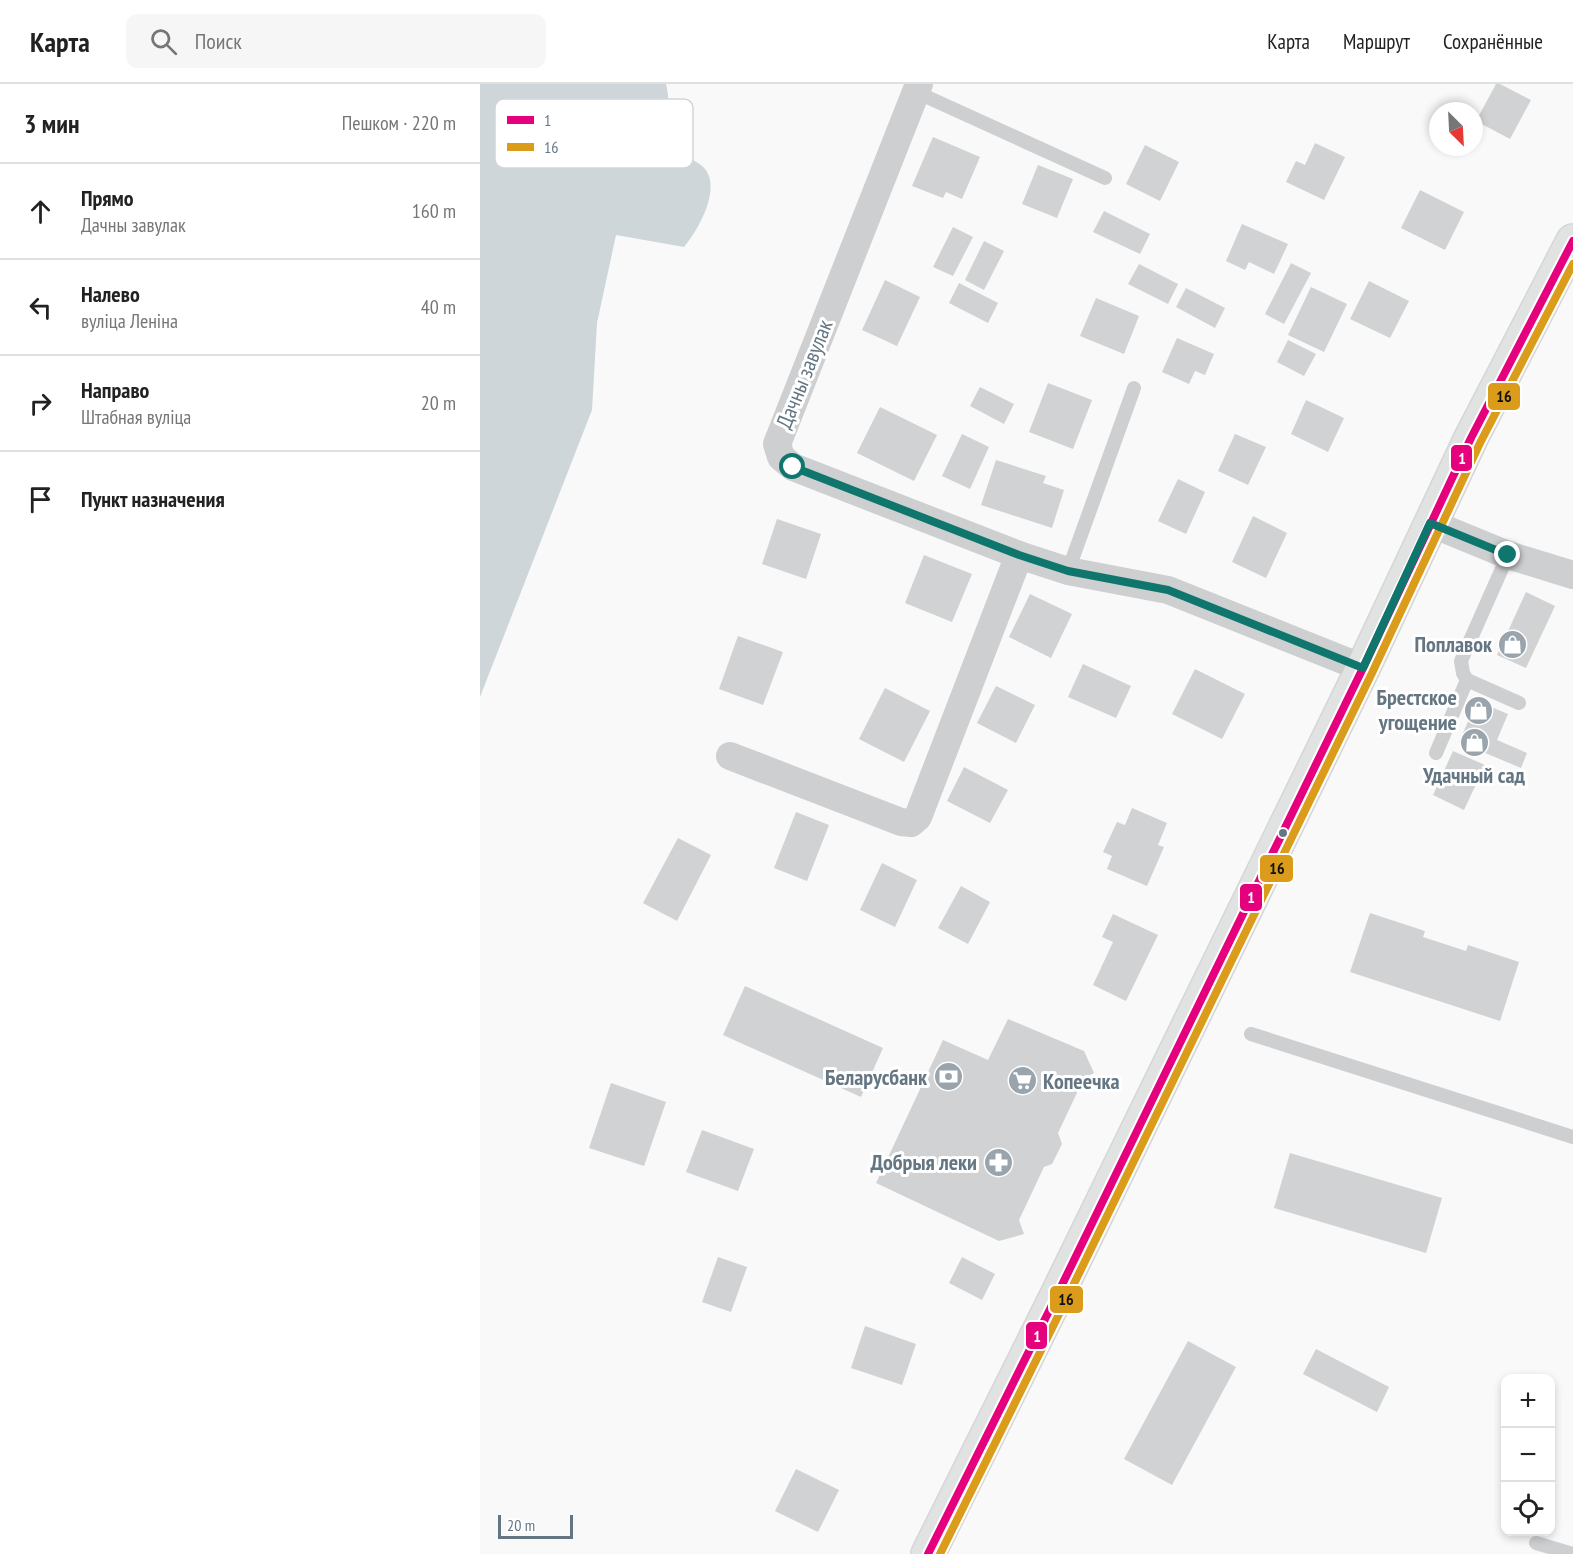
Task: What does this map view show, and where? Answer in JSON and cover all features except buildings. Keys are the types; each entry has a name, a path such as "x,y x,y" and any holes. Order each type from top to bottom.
{"main road":[{"path":"928,1554 1363,668 1471,438 1573,241"}],"street":[{"name":"Дачны завулак","path":"918,88 777,444 781,458 793,467 1019,555 1068,571 1168,590 1363,668"},
{"path":"1430,523 1508,555 1573,575"},
{"path":"730,756 901,822 911,823 918,817 1019,555"}],"lane":[{"path":"918,88 1105,178"},
{"path":"1068,571 1134,388"},
{"path":"1508,555 1461,661 1467,680 1519,704"},
{"path":"1436,753 1467,680"},
{"path":"1251,1034 1573,1137"},
{"path":"1536,1543 1573,1554"}],"shaded area":[{"path":"480,84 666,84 668,99 495,99 495,168 693,168 693,161 706,171 710,181 710,192 703,217 684,247 616,235 597,323 592,410 480,697"}],"transit line":[{"name":"1","path":"928,1554 1363,668 1471,438 1573,241"},
{"name":"16","path":"940,1554 1372,673 1480,443 1573,264"}],"place":[{"name":"Поплавок","path":"1513,644"},
{"name":"Брестское угощение","path":"1478,710"},
{"name":"Удачный сад","path":"1474,743"},
{"name":"Беларусбанк","path":"948,1077"},
{"name":"Копеечка","path":"1022,1081"},
{"name":"Добрыя леки","path":"998,1162"}],"route":[{"path":"793,467 1019,555 1068,571 1168,590 1363,668 1430,523 1508,555"}]}
